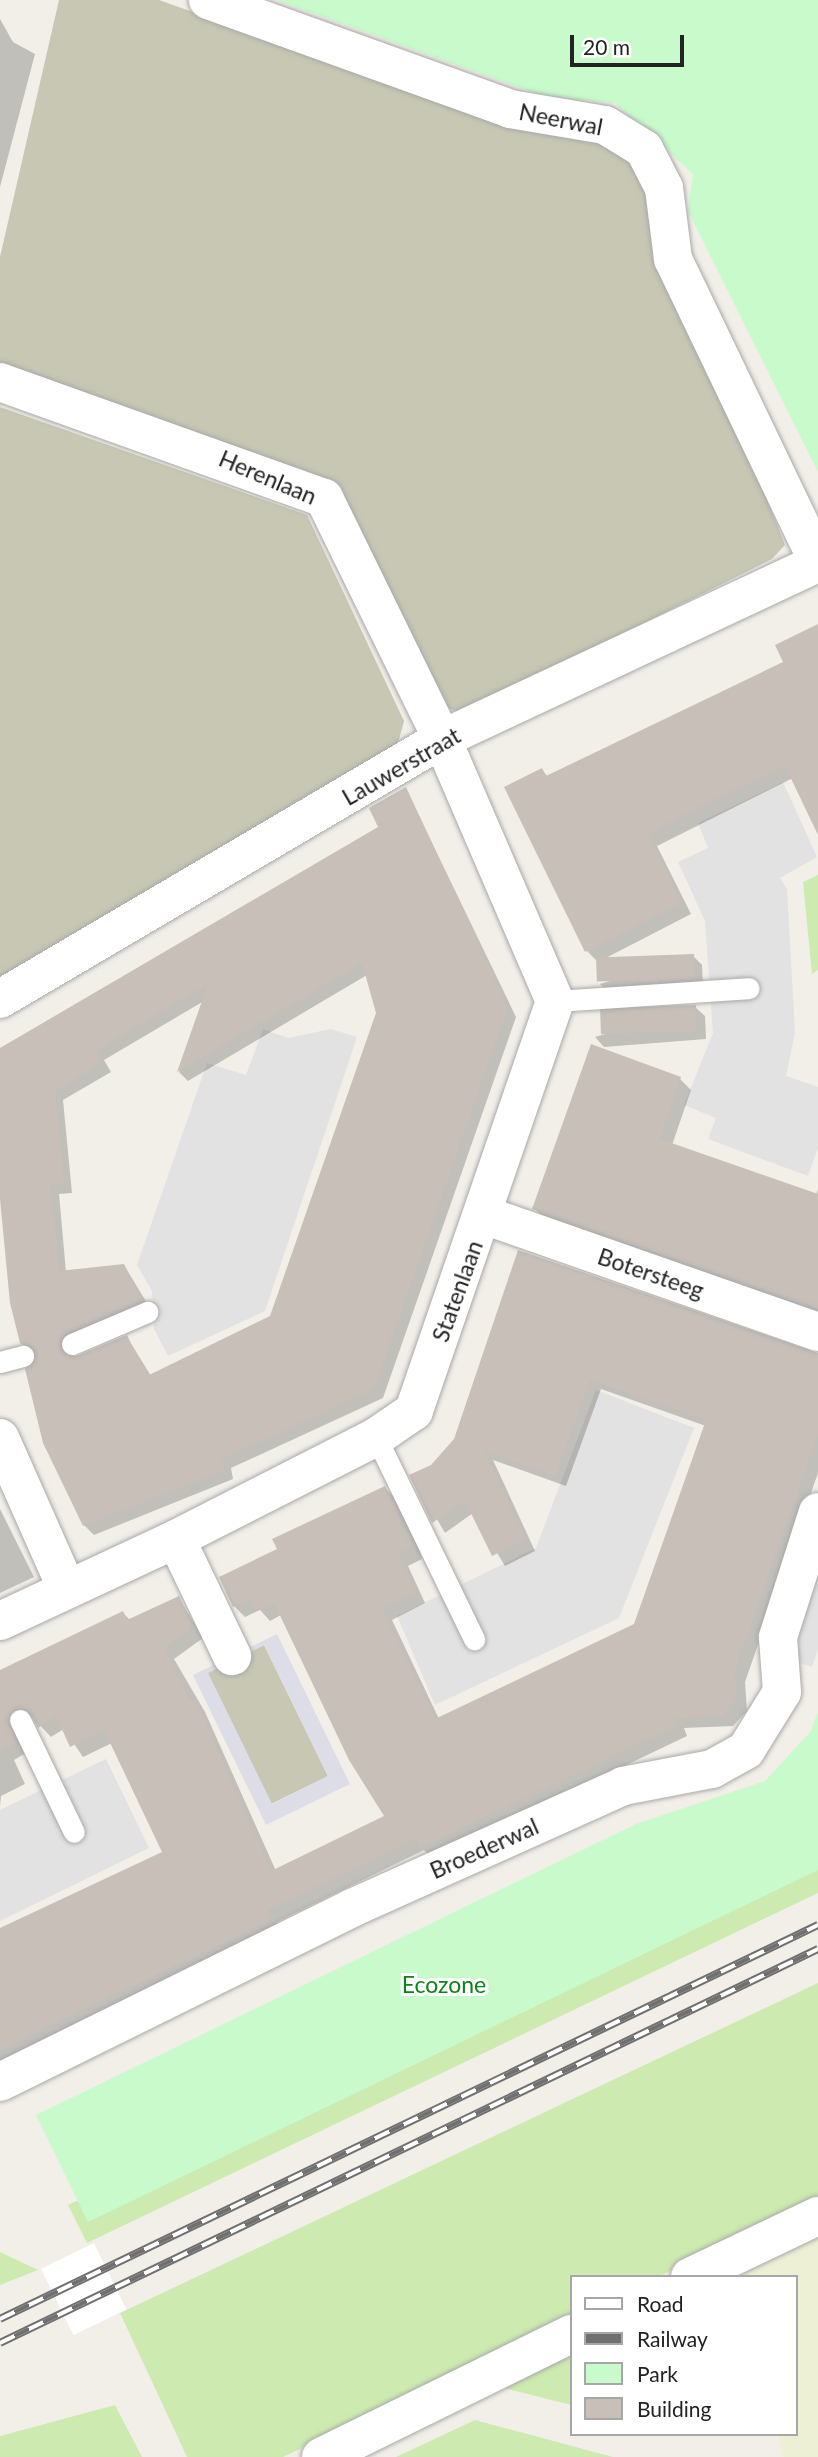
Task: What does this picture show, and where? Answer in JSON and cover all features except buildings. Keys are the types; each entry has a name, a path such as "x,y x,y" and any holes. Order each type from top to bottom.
{"street":[{"name":"Neerwal","path":"208,0 510,109 605,125 644,149 664,188 673,259 818,562"},
{"name":"Herenlaan","path":"0,382 324,498 442,739"},
{"name":"Lauwerstraat","path":"0,999 442,739 818,562"},
{"path":"442,739 555,1001"},
{"name":"Statenlaan","path":"0,1621 176,1539 376,1437 414,1411 484,1215 555,1001"},
{"name":"Botersteeg","path":"484,1215 818,1332"},
{"path":"0,1438 66,1589"},
{"name":"Broederwal","path":"0,2082 352,1908 623,1786 712,1769 747,1750 782,1692 778,1637 818,1512"},
{"path":"176,1539 232,1656"},
{"path":"694,2275 818,2216"},
{"path":"321,2457 570,2334"}],"lane":[{"path":"555,1001 749,988"},
{"path":"72,1344 147,1312"},
{"path":"0,1362 23,1356"},
{"path":"376,1437 474,1639"},
{"path":"20,1720 74,1832"}],"shaded area":[{"path":"59,0 159,0 468,110 609,140 631,151 785,545 772,559 464,713 436,705 326,491 0,375 0,257"},
{"path":"0,407 307,515 404,721 396,751 0,977"},
{"path":"783,782 817,857 780,878 787,889 795,1033 786,1076 818,1087 818,1148 808,1176 708,1139 716,1118 684,1105 713,1033 705,921 678,862 708,848 698,823"},
{"path":"263,1029 288,1038 331,1029 357,1037 265,1311 168,1356 154,1329 152,1291 137,1265 207,1063 246,1075"},
{"path":"596,1390 694,1428 619,1618 435,1705 397,1616 536,1548"},
{"path":"818,1556 818,1649 812,1667 782,1657"},
{"path":"277,1634 350,1784 266,1825 193,1675","holes":["264,1645 328,1776 272,1804 208,1673"]},
{"path":"264,1645 328,1776 271,1804 207,1673"},
{"path":"106,1759 149,1848 0,1921 0,1810"},
{"path":"818,2233 818,2457 784,2457 778,2436 797,2436 797,2275 735,2275"}],"green space":[{"path":"276,0 818,0 818,472 688,211 693,174 615,103 548,98"},
{"path":"818,875 818,970 812,974 803,882"},
{"name":"Ecozone","path":"818,1711 818,1870 88,2222 36,2115 636,1824 765,1781 811,1731"},
{"path":"818,1759 818,1893 87,2243 68,2205 138,2171"},
{"path":"818,1983 818,2200 662,2275 570,2275 570,2318 283,2457 187,2457 120,2313"},
{"path":"0,2252 38,2270 0,2285"},
{"path":"570,2348 570,2405 492,2385"},
{"path":"115,2405 142,2457 0,2457 0,2436"},
{"path":"475,2420 613,2457 396,2457"}],"pier":[{"path":"94,2243 126,2310 73,2335 41,2269"}],"railway":[{"path":"0,2319 818,1925"},
{"path":"0,2343 818,1949"}]}
